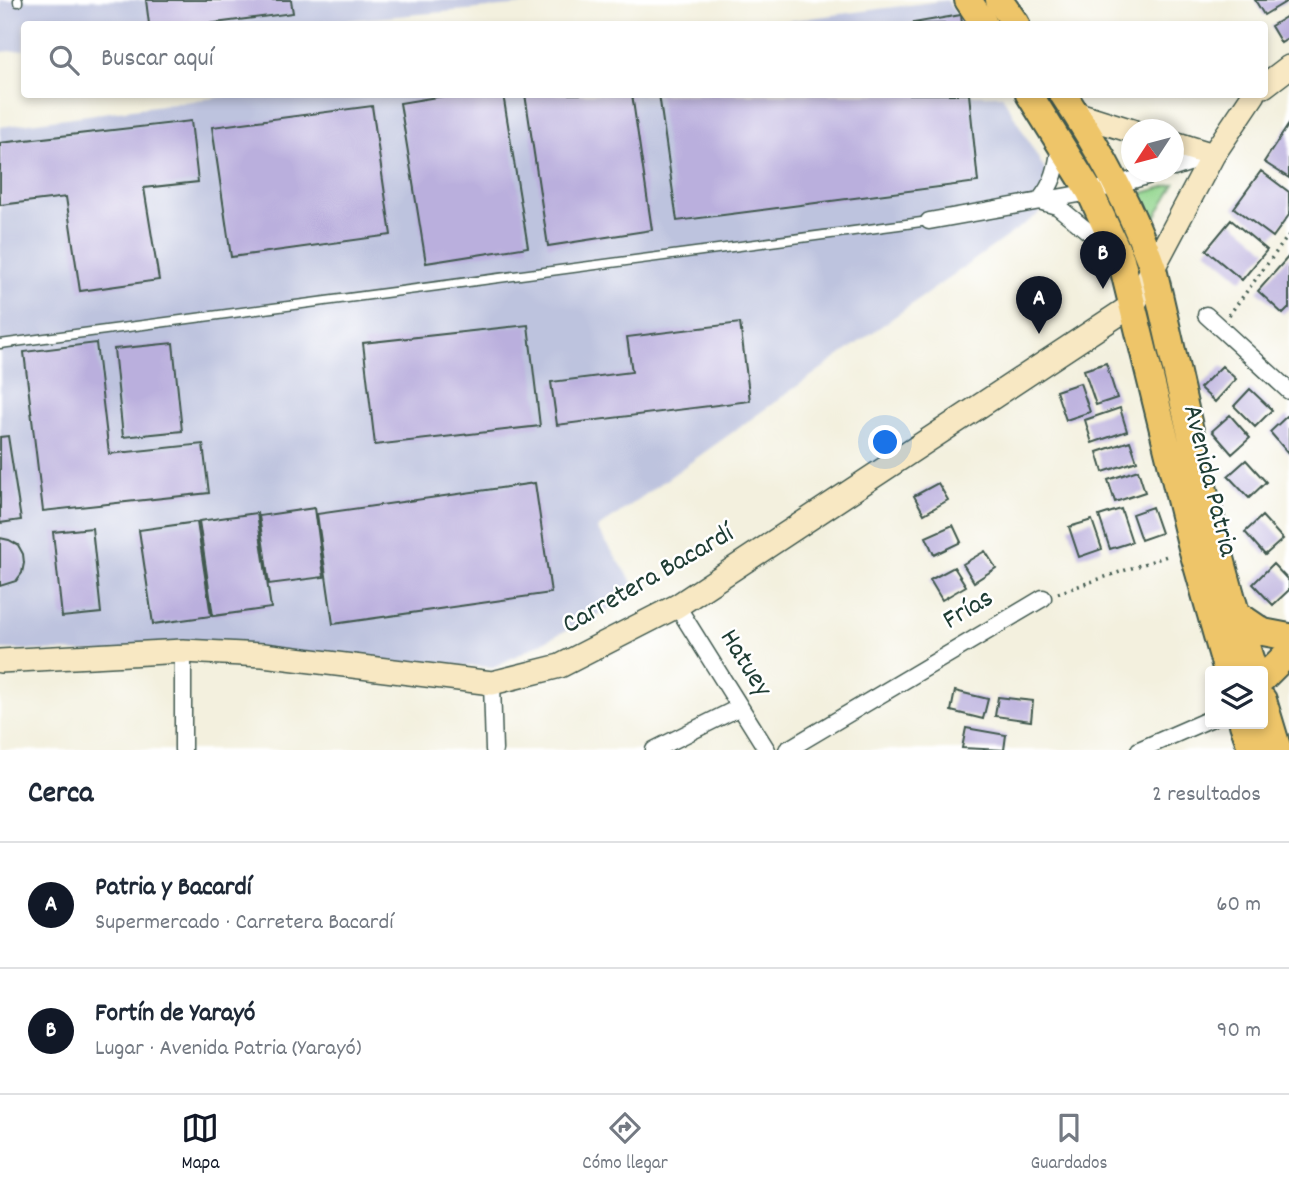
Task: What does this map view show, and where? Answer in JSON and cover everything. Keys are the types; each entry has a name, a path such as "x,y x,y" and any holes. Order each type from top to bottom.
{"main road":[{"path":"968,0 982,21"},
{"path":"999,0 1014,21"},
{"name":"Avenida Patria","path":"1032,98 1090,192 1121,259 1192,548 1226,666"},
{"name":"Avenida Patria","path":"1069,104 1118,185 1142,237 1153,269 1235,613 1252,666"},
{"path":"1235,613 1263,632 1289,638"},
{"path":"1268,673 1289,652"},
{"path":"1268,717 1278,750"},
{"path":"1245,729 1252,750"}],"street":[{"path":"1268,84 1289,67"},
{"name":"Carretera Bacardí","path":"0,661 183,651 262,655 492,684 560,666 677,606 1134,304 1213,155 1251,98"},
{"path":"1069,104 1121,126"},
{"path":"1039,201 1056,174 1060,142"},
{"path":"1184,146 1213,155"},
{"path":"1184,164 1213,155"},
{"path":"929,221 1090,192 1128,182"},
{"path":"1039,201 1057,206 1121,259"},
{"path":"1206,315 1289,391"},
{"name":"Frías","path":"787,750 1043,598"},
{"name":"Hatuey","path":"677,606 767,750"},
{"path":"183,651 183,750"},
{"path":"492,684 494,750"},
{"path":"654,750 740,707"},
{"path":"1139,750 1205,721"}],"lane":[{"path":"0,344 929,221"}],"path":[{"path":"1220,328 1289,234"},
{"path":"1043,598 1192,548"}],"shaded area":[{"path":"0,0 534,0 535,4 340,21 21,21 21,50 0,52"},
{"path":"947,0 960,21 788,21"},
{"path":"214,98 1004,98 1061,198 597,529 640,593 494,667 0,649 0,127"}],"green space":[{"path":"1175,184 1148,229 1132,196"}],"building":[{"path":"146,0 291,0 293,13 230,21 149,21"},
{"path":"1255,0 1289,0 1264,15"},
{"path":"961,15 962,21 925,21"},
{"path":"1289,15 1289,38 1281,43 1271,26"},
{"path":"431,98 504,98 528,247 426,263 400,103"},
{"path":"526,98 633,98 652,230 548,246"},
{"path":"660,98 969,98 978,182 677,221"},
{"path":"372,106 391,235 231,257 212,127"},
{"path":"191,121 198,182 144,188 159,280 80,291 66,197 0,205 0,143"},
{"path":"1289,124 1289,178 1264,162"},
{"path":"1261,171 1289,192 1289,215 1273,237 1234,208"},
{"path":"1231,220 1267,250 1242,280 1206,250"},
{"path":"1289,256 1289,308 1283,314 1258,291"},
{"path":"740,323 750,401 557,425 551,382 632,372 627,337"},
{"path":"528,325 540,426 375,445 363,343"},
{"path":"96,343 109,454 203,444 209,493 43,511 24,352"},
{"path":"173,343 182,431 123,437 114,349"},
{"path":"1106,363 1117,398 1096,405 1084,370"},
{"path":"1222,366 1236,379 1215,402 1200,388"},
{"path":"1080,383 1090,412 1066,420 1056,391"},
{"path":"1250,389 1272,410 1255,427 1234,406"},
{"path":"1120,408 1127,431 1092,443 1085,420"},
{"path":"1230,415 1250,438 1232,454 1212,431"},
{"path":"1287,416 1289,418 1289,454 1270,432"},
{"path":"8,436 21,520 0,523 0,437"},
{"path":"1130,441 1137,461 1103,472 1097,452"},
{"path":"1246,460 1266,482 1249,498 1228,476"},
{"path":"1138,470 1145,492 1115,502 1108,480"},
{"path":"535,483 551,593 333,624 317,514"},
{"path":"938,483 948,500 924,514 914,496"},
{"path":"1152,507 1161,533 1141,540 1132,514"},
{"path":"315,508 324,577 269,584 259,516"},
{"path":"1121,509 1132,542 1110,549 1099,516"},
{"path":"257,513 271,608 213,616 199,521"},
{"path":"1262,516 1283,539 1265,555 1245,532"},
{"path":"1092,520 1102,549 1079,557 1069,527"},
{"path":"197,522 211,616 153,624 139,530"},
{"path":"953,525 961,542 934,555 926,537"},
{"path":"92,528 101,613 62,617 53,532"},
{"path":"0,538 18,545 24,563 22,573 16,581 0,586"},
{"path":"985,551 996,568 974,582 963,564"},
{"path":"1273,564 1289,581 1289,590 1273,605 1253,584"},
{"path":"954,567 966,586 942,600 930,580"},
{"path":"955,691 988,699 983,719 951,711"},
{"path":"998,697 1033,701 1031,721 995,716"},
{"path":"966,728 1006,735 1004,750 962,748"}],"place":[{"name":"Fortín de Yarayó","path":"1103,289"},
{"name":"Patria y Bacardí","path":"1039,334"}]}
